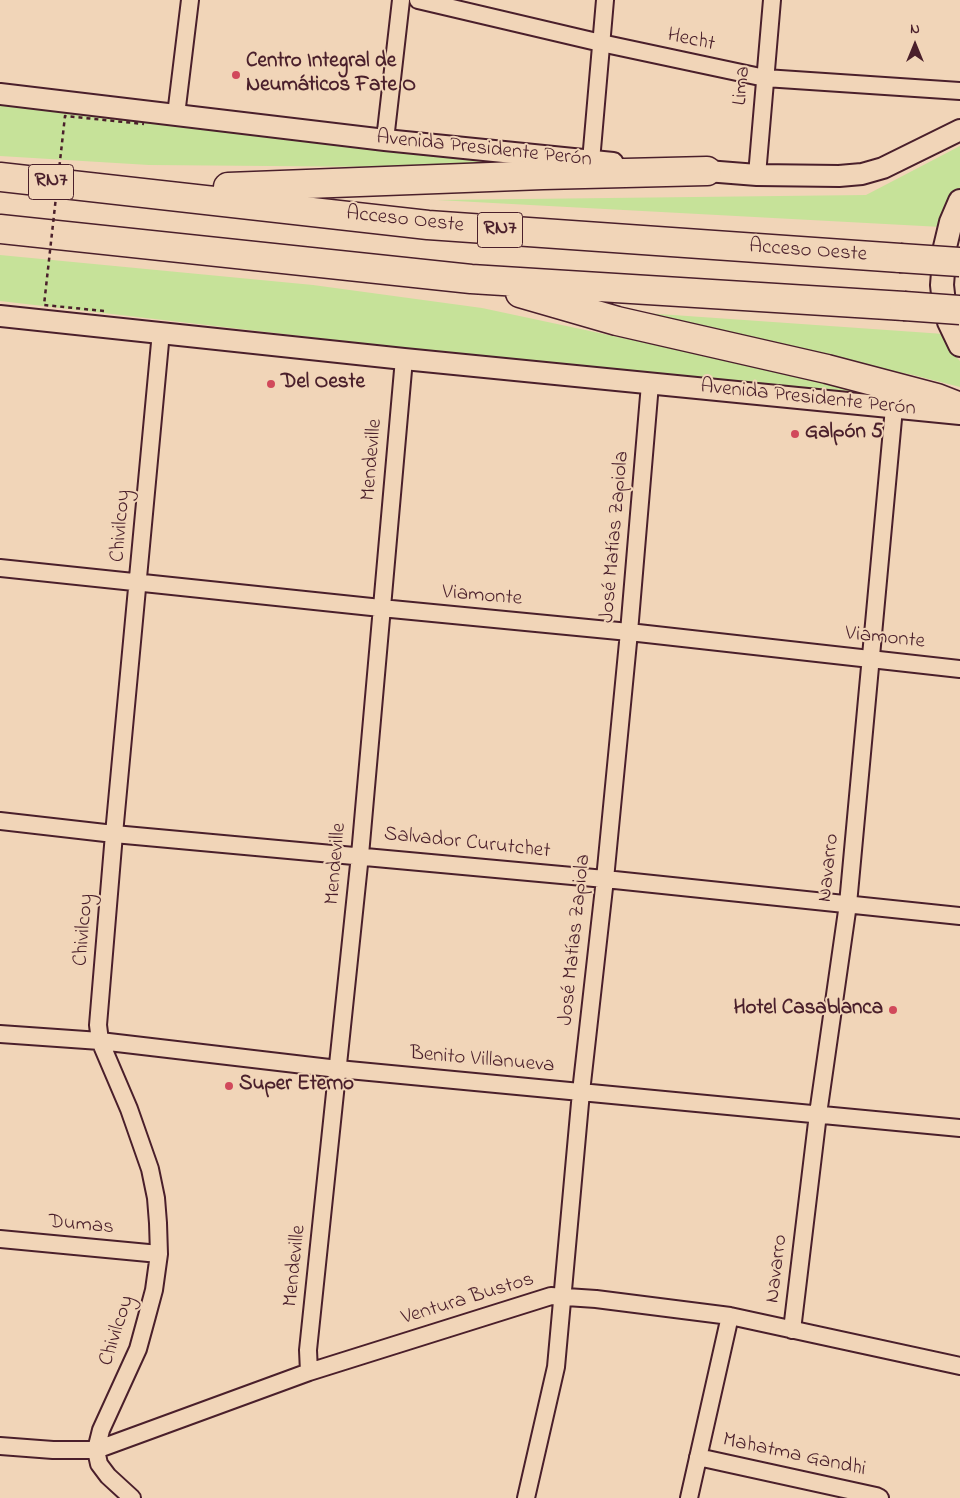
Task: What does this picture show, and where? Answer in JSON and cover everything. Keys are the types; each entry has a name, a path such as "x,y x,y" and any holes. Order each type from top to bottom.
{"highway":[{"path":"102,187 253,187 707,171"},
{"name":"Acceso Oeste","path":"0,177 428,225 960,262"},
{"name":"RN7","path":"0,229 471,279 960,310"},
{"path":"471,279 617,321 827,369 937,398 960,407"}],"main road":[{"path":"960,200 951,222 945,247 942,285 946,312 960,345"}],"street":[{"path":"176,115 190,0"},
{"path":"385,140 401,0"},
{"name":"Hecht","path":"418,0 601,43 765,78 960,91"},
{"path":"591,161 605,0"},
{"name":"Lima","path":"757,175 772,0"},
{"name":"Avenida Presidente Perón","path":"0,94 385,140 591,161 757,175 839,176 862,174 883,168 960,130"},
{"name":"Avenida Presidente Perón","path":"0,316 404,359 960,414"},
{"name":"Chivilcoy","path":"96,1450 101,1430 138,1349 154,1290 159,1254 156,1198 150,1169 129,1109 100,1041 98,1025 161,332"},
{"name":"Mendeville","path":"309,1372 308,1350 360,855 404,359"},
{"name":"José Matías Zapiola","path":"526,1498 556,1367 581,1092 605,879 629,632 650,384"},
{"name":"Navarro","path":"792,1330 818,1114 848,904 894,408"},
{"name":"Viamonte","path":"0,568 629,632 960,668"},
{"name":"Salvador Curutchet","path":"0,821 114,834 360,855 605,879 960,916"},
{"name":"Benito Villanueva","path":"0,1034 100,1041 338,1069 960,1128"},
{"name":"Dumas","path":"0,1239 159,1254"},
{"name":"Ventura Bustos","path":"0,1446 53,1450 96,1450 309,1372 551,1296 596,1298 730,1316 960,1366"},
{"path":"689,1498 730,1316"},
{"path":"96,1450 99,1464 108,1476 132,1498"},
{"name":"Mahatma Gandhi","path":"698,1457 880,1498"}],"path":[{"path":"104,311 44,305 65,116 144,124"}],"green space":[{"path":"0,101 558,162 393,167 149,165 0,156"},
{"path":"960,146 960,228 437,200 866,195"},
{"path":"0,255 313,285 482,308 862,389 870,397 498,359 0,301"},
{"path":"616,311 944,334 951,351 960,361 960,387 913,375"}],"place":[{"name":"Centro Integral de Neumáticos Fate O","path":"236,75"},
{"name":"Del Oeste","path":"271,384"},
{"name":"Galpón 5","path":"795,434"},
{"name":"Hotel Casablanca","path":"893,1010"},
{"name":"Super Eterno","path":"229,1086"}]}
